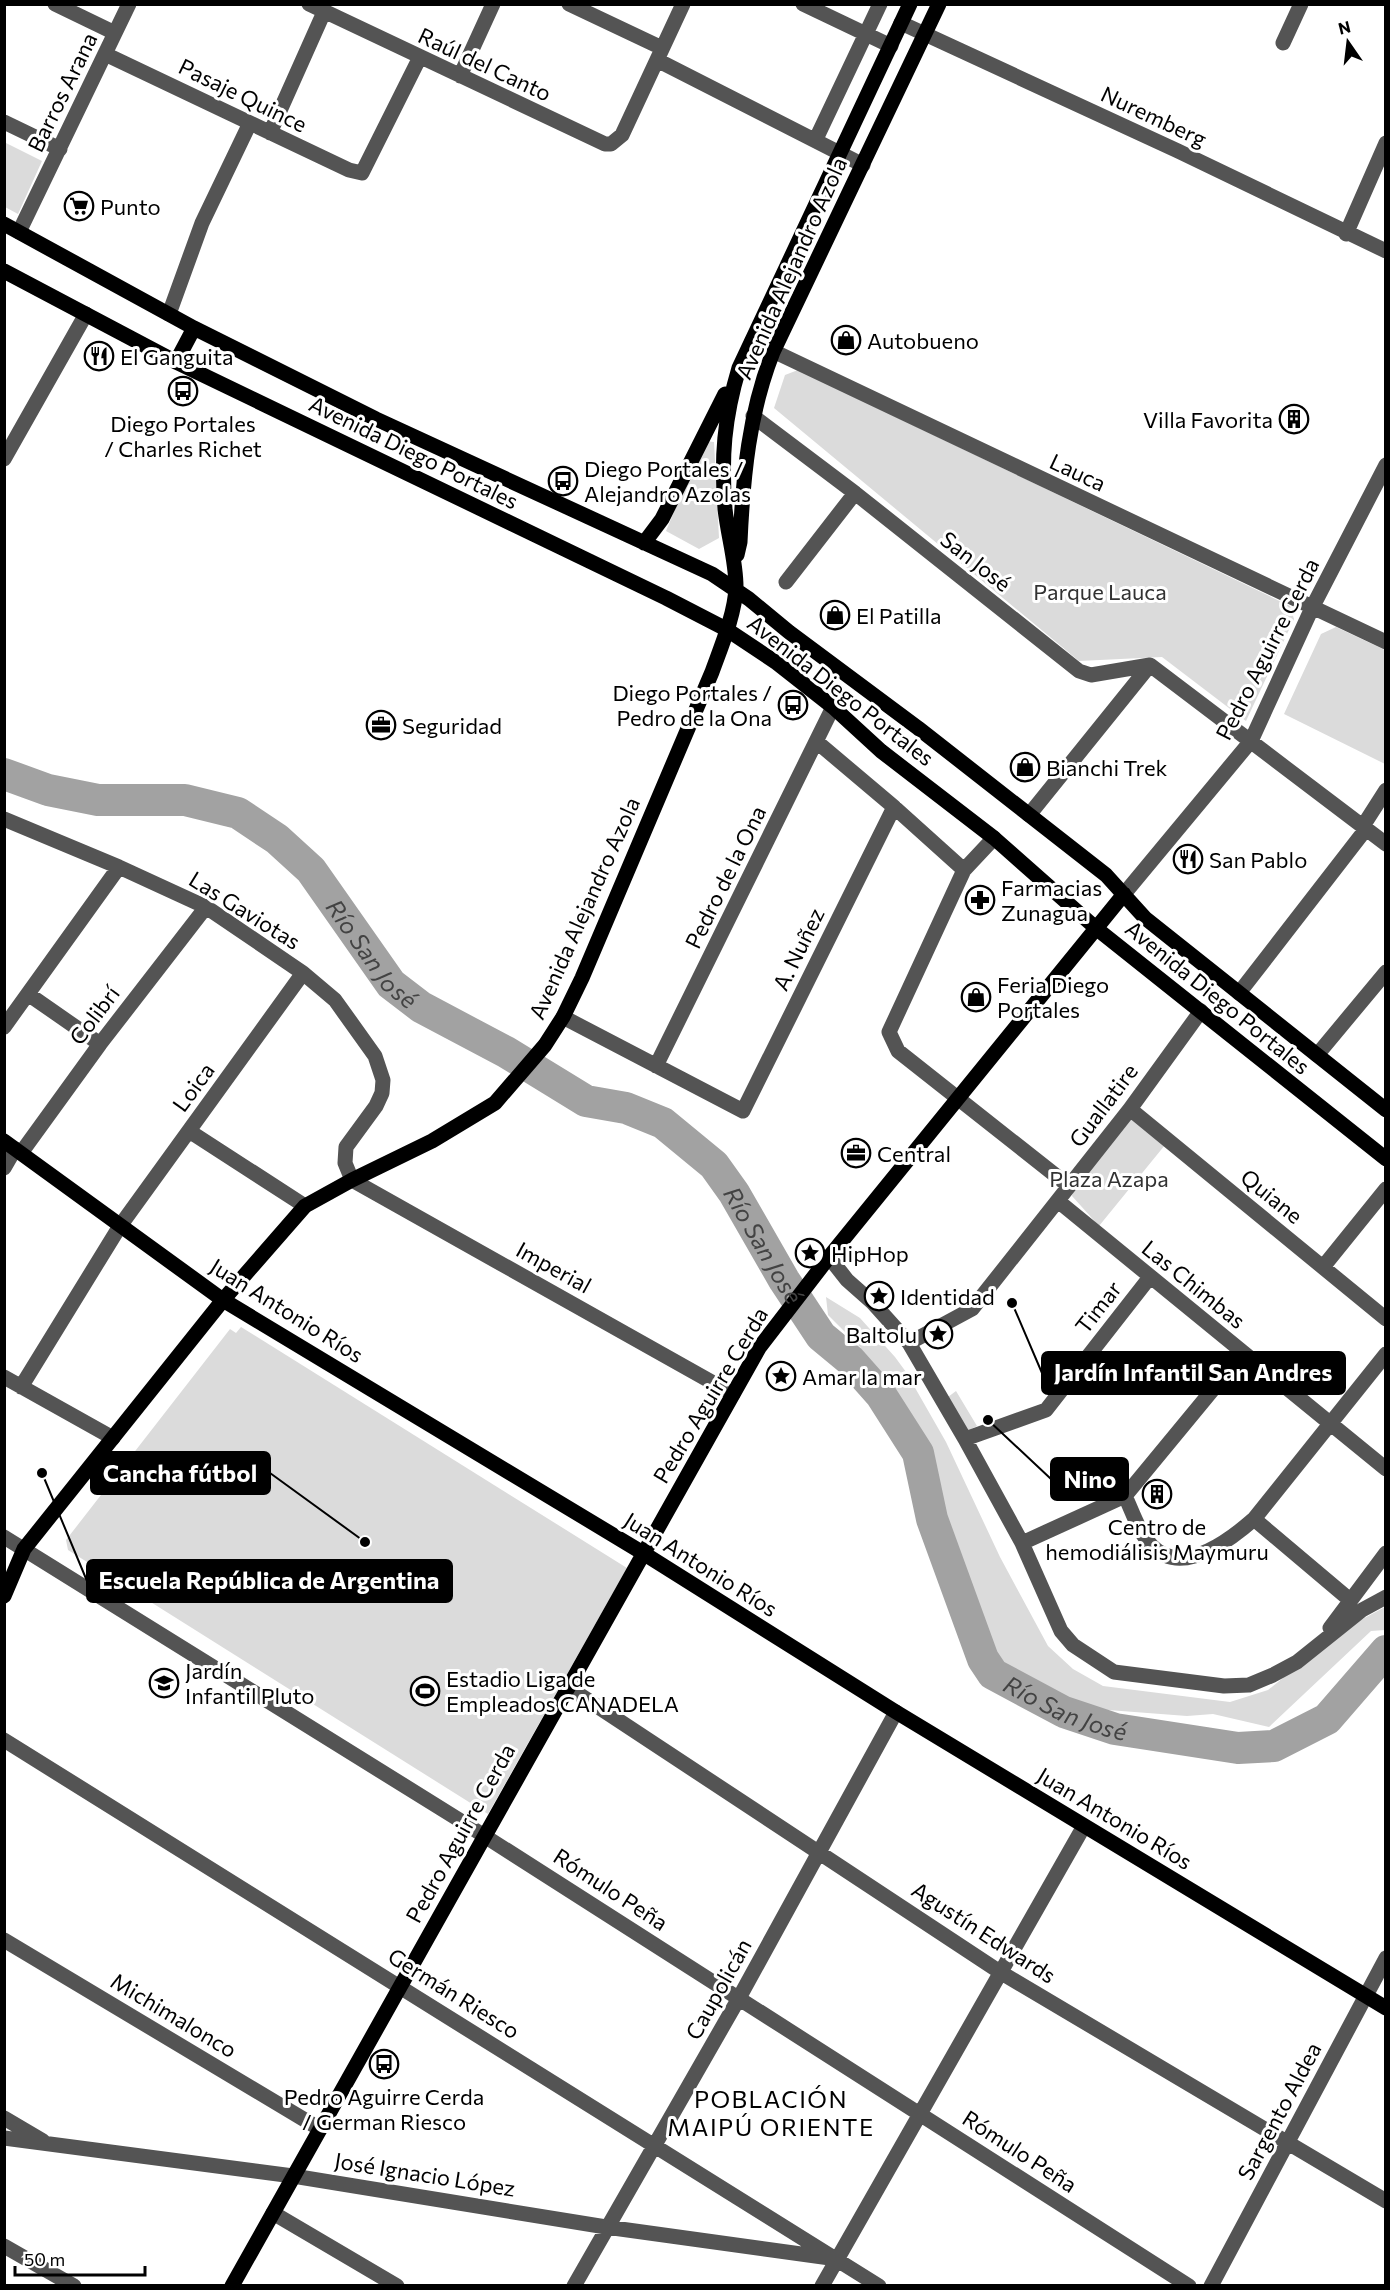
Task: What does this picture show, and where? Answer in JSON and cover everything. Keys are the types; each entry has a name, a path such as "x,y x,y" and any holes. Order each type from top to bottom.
{"main road":[{"name":"Avenida Alejandro Azola","path":"4,1596 24,1549 223,1300 305,1206 432,1141 495,1103 545,1045 563,1017 582,978 712,672 726,629 736,590 735,564 725,510 724,448 728,406 739,368 910,4"},
{"name":"Avenida Alejandro Azola","path":"735,564 740,542 747,447 761,383 773,352 939,4"},
{"name":"Avenida Diego Portales","path":"4,224 169,315 376,419 712,574 918,728 1106,874 1145,918 1386,1110"},
{"name":"Avenida Diego Portales","path":"4,271 176,362 726,629 777,663 833,708 881,751 994,838 1097,929 1386,1159"},
{"path":"176,362 194,328"},
{"path":"644,543 662,519 739,368"},
{"name":"Pedro Aguirre Cerda","path":"232,2286 766,1338 812,1277 1124,894"},
{"name":"Juan Antonio Ríos","path":"14,1147 223,1300 643,1553 896,1713 1386,2008"}],"street":[{"path":"55,4 115,33"},
{"name":"Barros Arana","path":"19,232 129,4"},
{"name":"Raúl del Canto","path":"309,4 599,142 611,144 622,135 659,54"},
{"path":"460,76 493,4"},
{"path":"569,4 863,165"},
{"path":"659,54 683,4"},
{"path":"803,4 891,46"},
{"path":"816,139 880,4"},
{"path":"1283,43 1301,4"},
{"path":"270,133 324,12"},
{"name":"Nuremberg","path":"901,24 1178,151 1346,234 1386,251"},
{"name":"Pasaje Quince","path":"105,54 349,170 362,173 420,57"},
{"path":"4,122 60,148"},
{"path":"169,315 202,223 250,123"},
{"path":"1346,234 1386,142"},
{"path":"4,459 10,438 86,314"},
{"name":"Lauca","path":"752,342 1386,642"},
{"name":"San José","path":"753,416 855,493 1079,671 1091,675 1150,665"},
{"name":"Pedro Aguirre Cerda","path":"1124,894 1251,741 1312,608 1379,497 1386,465"},
{"path":"786,582 855,493"},
{"path":"1029,815 1150,665 1386,844"},
{"name":"Pedro de la Ona","path":"656,1066 833,708"},
{"path":"817,742 964,870"},
{"path":"1239,993 1364,827 1386,790"},
{"name":"A. Nuñez","path":"656,1066 743,1112 894,807"},
{"name":"Las Gaviotas","path":"4,819 120,867 206,907 303,974 335,1000 375,1056 383,1080 382,1093 375,1106 346,1147 345,1163 352,1180"},
{"path":"994,838 964,870 889,1032 898,1051 1069,1186"},
{"path":"4,1027 120,867"},
{"name":"Colibrí","path":"4,1168 14,1147 100,1044 206,907"},
{"path":"1317,1055 1386,972"},
{"name":"Loica","path":"21,1387 120,1226 303,974"},
{"path":"28,994 100,1044"},
{"name":"Guallatire","path":"909,1343 972,1309 1130,1109 1200,1011"},
{"path":"563,1017 656,1066"},
{"name":"Quiane","path":"1130,1109 1386,1319"},
{"path":"189,1131 305,1206"},
{"name":"Imperial","path":"352,1180 733,1394"},
{"path":"1323,1267 1386,1189"},
{"name":"Las Chimbas","path":"1058,1201 1386,1469"},
{"path":"829,1257 847,1280 873,1303 909,1343 1022,1543 1062,1631 1073,1645 1114,1672 1224,1686 1249,1685 1297,1662 1362,1610 1386,1597"},
{"name":"Timar","path":"965,1439 1046,1410 1150,1277"},
{"path":"1022,1543 1125,1496 1243,1353"},
{"path":"1125,1496 1143,1533 1153,1546 1164,1554 1182,1559 1216,1548 1234,1537 1254,1519 1386,1354"},
{"path":"4,1377 113,1438"},
{"path":"1254,1519 1350,1600"},
{"name":"Rómulo Peña","path":"4,1537 485,1836 1189,2286"},
{"path":"1322,1641 1386,1553"},
{"name":"Agustín Edwards","path":"568,1687 1000,1972 1386,2201"},
{"name":"Caupolicán","path":"574,2286 739,1998 896,1713"},
{"name":"Germán Riesco","path":"4,1740 879,2286"},
{"path":"822,2286 1084,1826"},
{"name":"Michimalonco","path":"4,1940 320,2128"},
{"name":"Sargento Aldea","path":"1211,2286 1386,1958"},
{"path":"4,2118 48,2144"},
{"name":"José Ignacio López","path":"4,2138 294,2176 606,2227 837,2259"},
{"path":"273,2212 397,2286"},
{"path":"4,2246 74,2286"}],"green space":[{"path":"4,142 42,161 18,214 5,207"},
{"name":"Parque Lauca","path":"798,370 1290,606 1294,619 1246,721 1162,657 1079,661 774,408 785,375"},
{"path":"704,441 714,442 719,538 699,549 666,531"},
{"path":"1336,627 1385,650 1385,764 1284,714 1321,634"},
{"name":"Plaza Azapa","path":"1130,1117 1165,1145 1099,1226 1072,1196 1075,1182"},
{"path":"826,1297 860,1318 906,1372 946,1442 1000,1557 1048,1646 1073,1669 1103,1686 1230,1702 1268,1690 1342,1630 1385,1607 1385,1630 1371,1631 1269,1727 1213,1714 1187,1716 1095,1709 1040,1685 1007,1675 994,1662 986,1646 983,1621 945,1549 938,1499 909,1433 891,1396 860,1347 828,1315"},
{"name":"Estadio Liga de Empleados CANADELA","path":"241,1327 627,1568 488,1814 68,1550 66,1540 230,1329 236,1333"},
{"path":"956,1391 977,1426 967,1431 948,1397"}],"waterway":[{"name":"Río San José","path":"4,774 48,790 98,800 185,800 238,813 277,839 311,870 391,984 421,1007 506,1052 586,1101 626,1108 663,1123 714,1165 734,1193 784,1280 821,1336 850,1360 881,1395 918,1453 932,1519 983,1659 993,1674 1064,1712 1115,1729 1238,1748 1274,1746 1327,1719 1386,1651"}],"place":[{"name":"Punto","path":"79,206"},
{"name":"Autobueno","path":"846,340"},
{"name":"El Ganguita","path":"99,356"},
{"name":"Diego Portales / Charles Richet","path":"183,391"},
{"name":"Villa Favorita","path":"1294,419"},
{"name":"Diego Portales / Alejandro Azolas","path":"563,481"},
{"name":"El Patilla","path":"835,615"},
{"name":"Diego Portales / Pedro de la Ona","path":"793,705"},
{"name":"Seguridad","path":"381,725"},
{"name":"Bianchi Trek","path":"1025,767"},
{"name":"San Pablo","path":"1188,859"},
{"name":"Farmacias Zunagua","path":"980,900"},
{"name":"Feria Diego Portales","path":"976,997"},
{"name":"Central","path":"856,1153"},
{"name":"HipHop","path":"810,1253"},
{"name":"Identidad","path":"879,1296"},
{"name":"Jardín Infantil San Andres","path":"1012,1303"},
{"name":"Baltolu","path":"938,1334"},
{"name":"Amar la mar","path":"781,1376"},
{"name":"Nino","path":"988,1420"},
{"name":"Escuela República de Argentina","path":"42,1473"},
{"name":"Centro de hemodiálisis Maymuru","path":"1157,1494"},
{"name":"Cancha fútbol","path":"365,1542"},
{"name":"Jardín Infantil Pluto","path":"164,1683"},
{"name":"Estadio Liga de Empleados CANADELA","path":"425,1691"},
{"name":"Pedro Aguirre Cerda / German Riesco","path":"384,2064"}],"district":[{"name":"POBLACIÓN MAIPÚ ORIENTE","path":"771,2112"}]}
